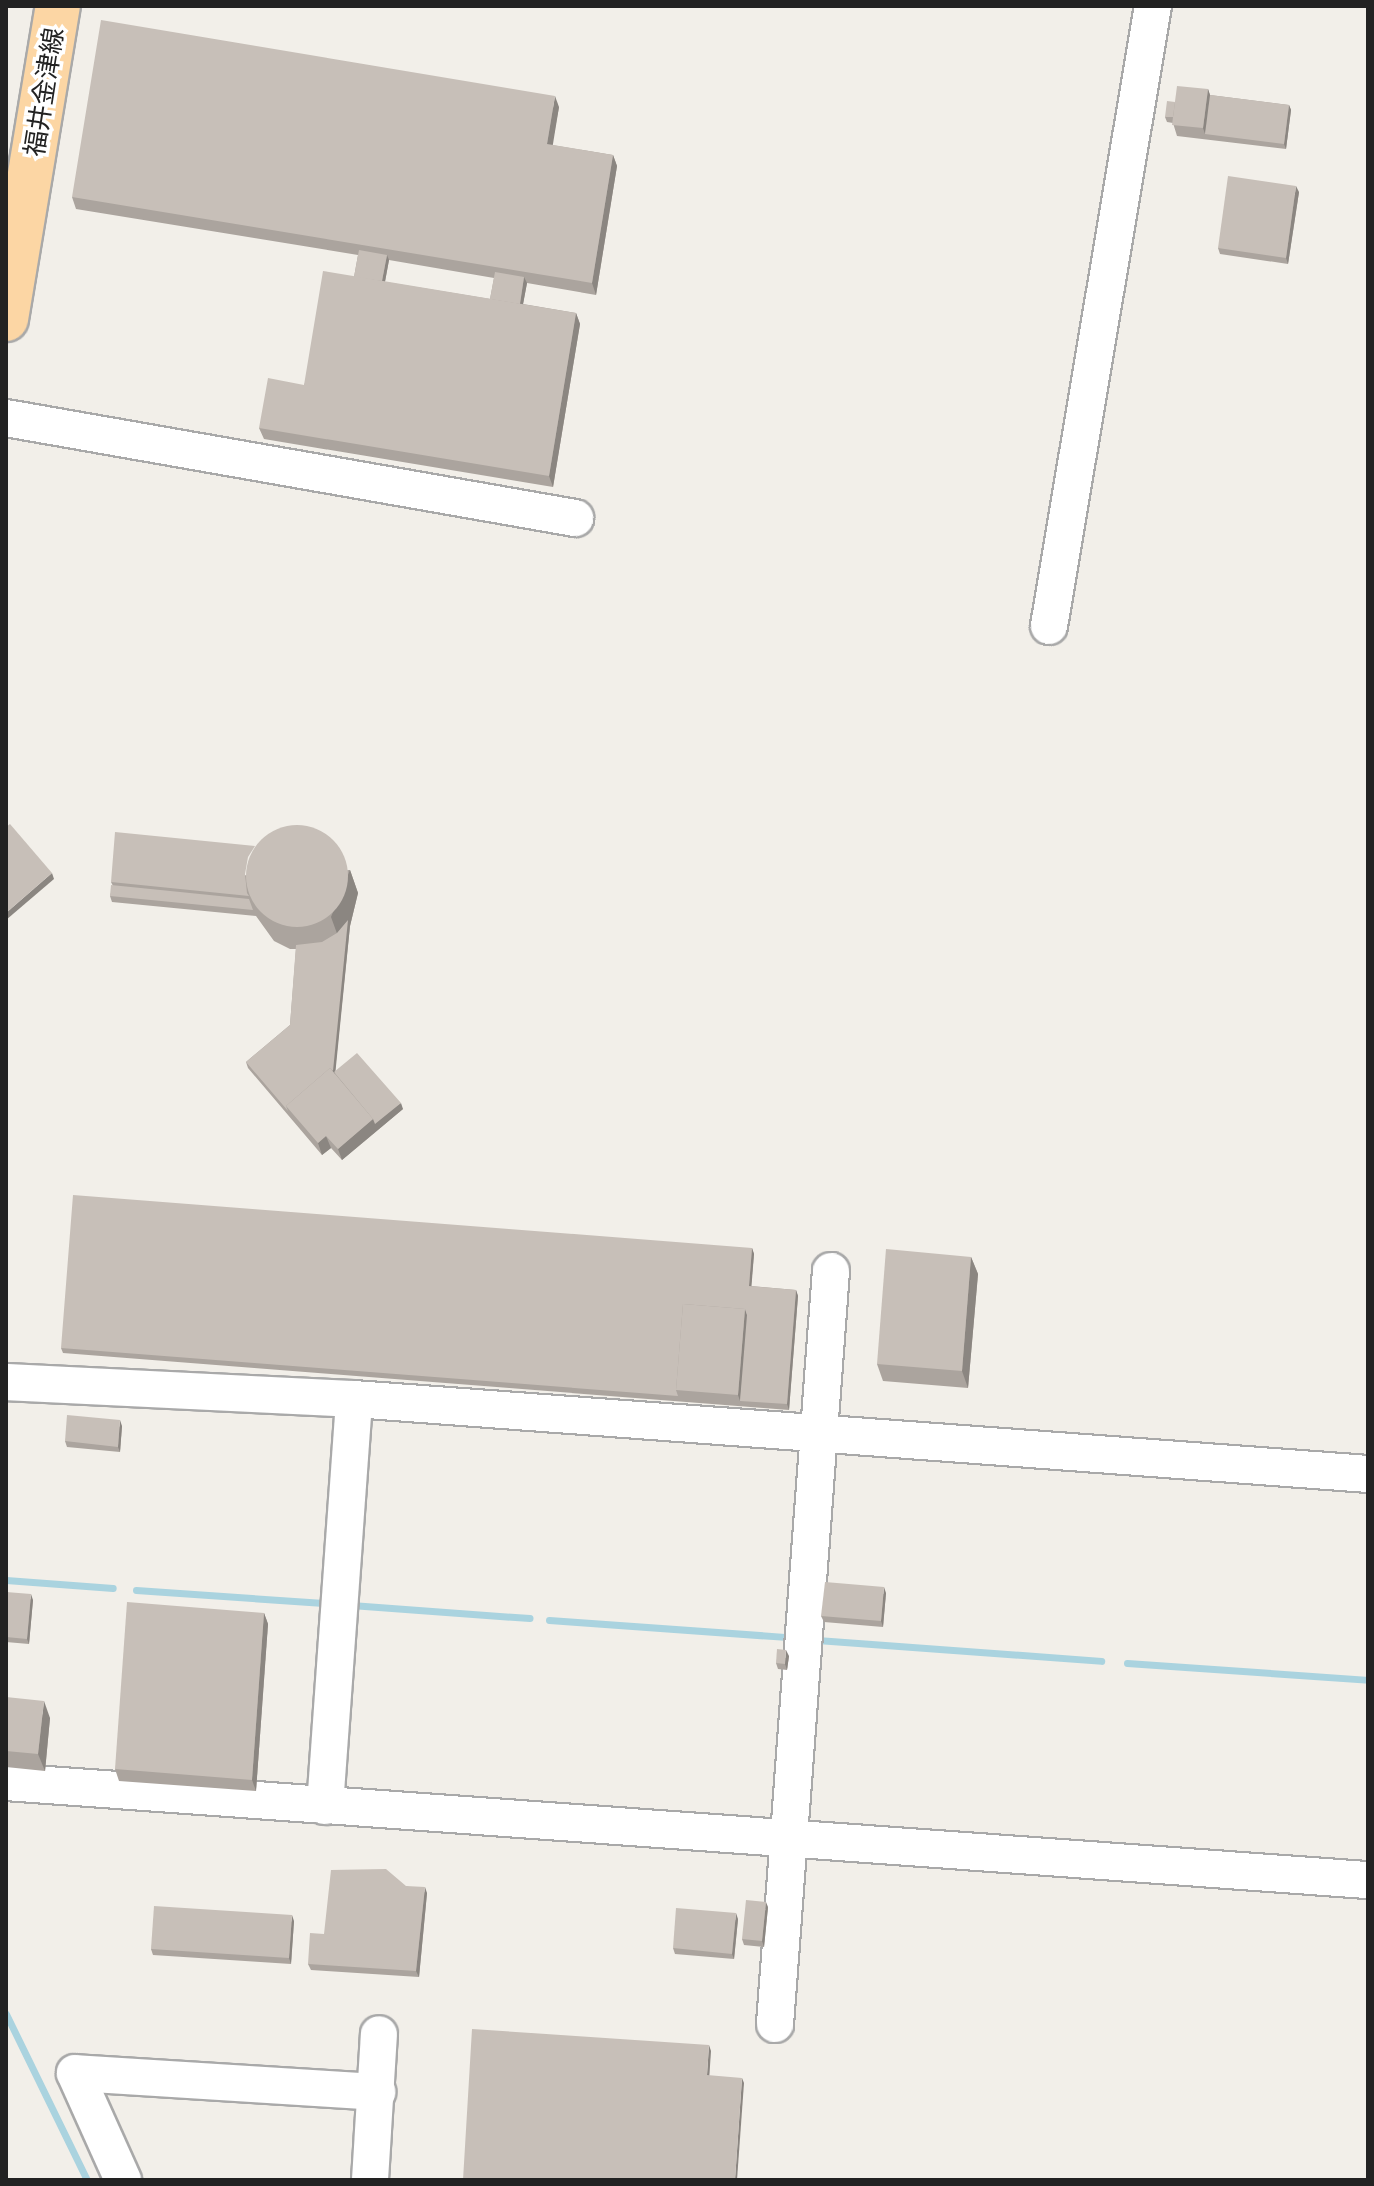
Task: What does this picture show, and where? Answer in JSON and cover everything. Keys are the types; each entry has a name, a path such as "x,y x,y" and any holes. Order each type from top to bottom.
{"main road":[{"name":"福井金津線","path":"6,319 13,234 58,6"}],"street":[{"path":"1049,626 1153,6"},
{"path":"6,418 575,518"},
{"path":"775,2024 831,1271"},
{"path":"6,1382 354,1399 1368,1474"},
{"path":"325,1806 354,1399"},
{"path":"6,1782 1368,1880"},
{"path":"370,2180 379,2034"},
{"path":"123,2180 75,2073 377,2092"}],"building":[{"path":"101,20 555,96 547,144 613,155 592,283 72,197"},
{"path":"1177,86 1208,89 1203,128 1172,125"},
{"path":"1210,95 1289,105 1284,144 1205,134"},
{"path":"1167,101 1175,102 1173,117 1165,117"},
{"path":"1228,176 1296,186 1286,258 1218,248"},
{"path":"359,250 387,255 382,281 354,277"},
{"path":"323,271 576,313 549,476 259,428 268,378 304,385"},
{"path":"495,272 524,277 520,304 490,299"},
{"path":"10,824 52,873 6,913 6,827"},
{"path":"297,825 326,833 340,847 348,876 340,905 326,919 297,927 268,919 254,905 246,876 254,847 268,833"},
{"path":"115,832 255,846 248,857 245,874 249,896 111,882"},
{"path":"111,885 249,899 253,910 110,896"},
{"path":"348,920 333,1071 330,1068 286,1106 288,1111 246,1062 290,1025 296,945 322,942 337,933"},
{"path":"357,1053 401,1103 375,1124 334,1072"},
{"path":"330,1068 373,1119 338,1149 326,1136 318,1143 286,1106"},
{"path":"73,1195 752,1248 749,1286 796,1290 787,1404 740,1401 745,1309 683,1304 678,1396 61,1348"},
{"path":"886,1249 971,1257 962,1371 877,1364"},
{"path":"683,1304 745,1309 738,1395 676,1390"},
{"path":"67,1415 120,1420 118,1447 65,1441"},
{"path":"825,1582 884,1587 881,1621 821,1616"},
{"path":"6,1592 31,1594 27,1639 6,1637"},
{"path":"127,1602 264,1613 252,1780 115,1769"},
{"path":"777,1649 786,1650 785,1664 776,1663"},
{"path":"6,1697 44,1701 38,1754 6,1751"},
{"path":"386,1869 406,1886 425,1887 416,1971 308,1964 310,1933 324,1934 331,1870"},
{"path":"746,1900 766,1902 762,1941 742,1939"},
{"path":"154,1906 292,1915 289,1958 151,1949"},
{"path":"676,1908 736,1913 732,1954 673,1948"},
{"path":"472,2029 709,2045 707,2075 742,2078 735,2180 463,2180"}],"waterway":[{"path":"6,1580 113,1588"},
{"path":"136,1590 324,1603"},
{"path":"351,1605 530,1618"},
{"path":"549,1620 784,1637"},
{"path":"817,1640 1101,1661"},
{"path":"1127,1663 1368,1680"},
{"path":"6,2014 87,2180"}]}
